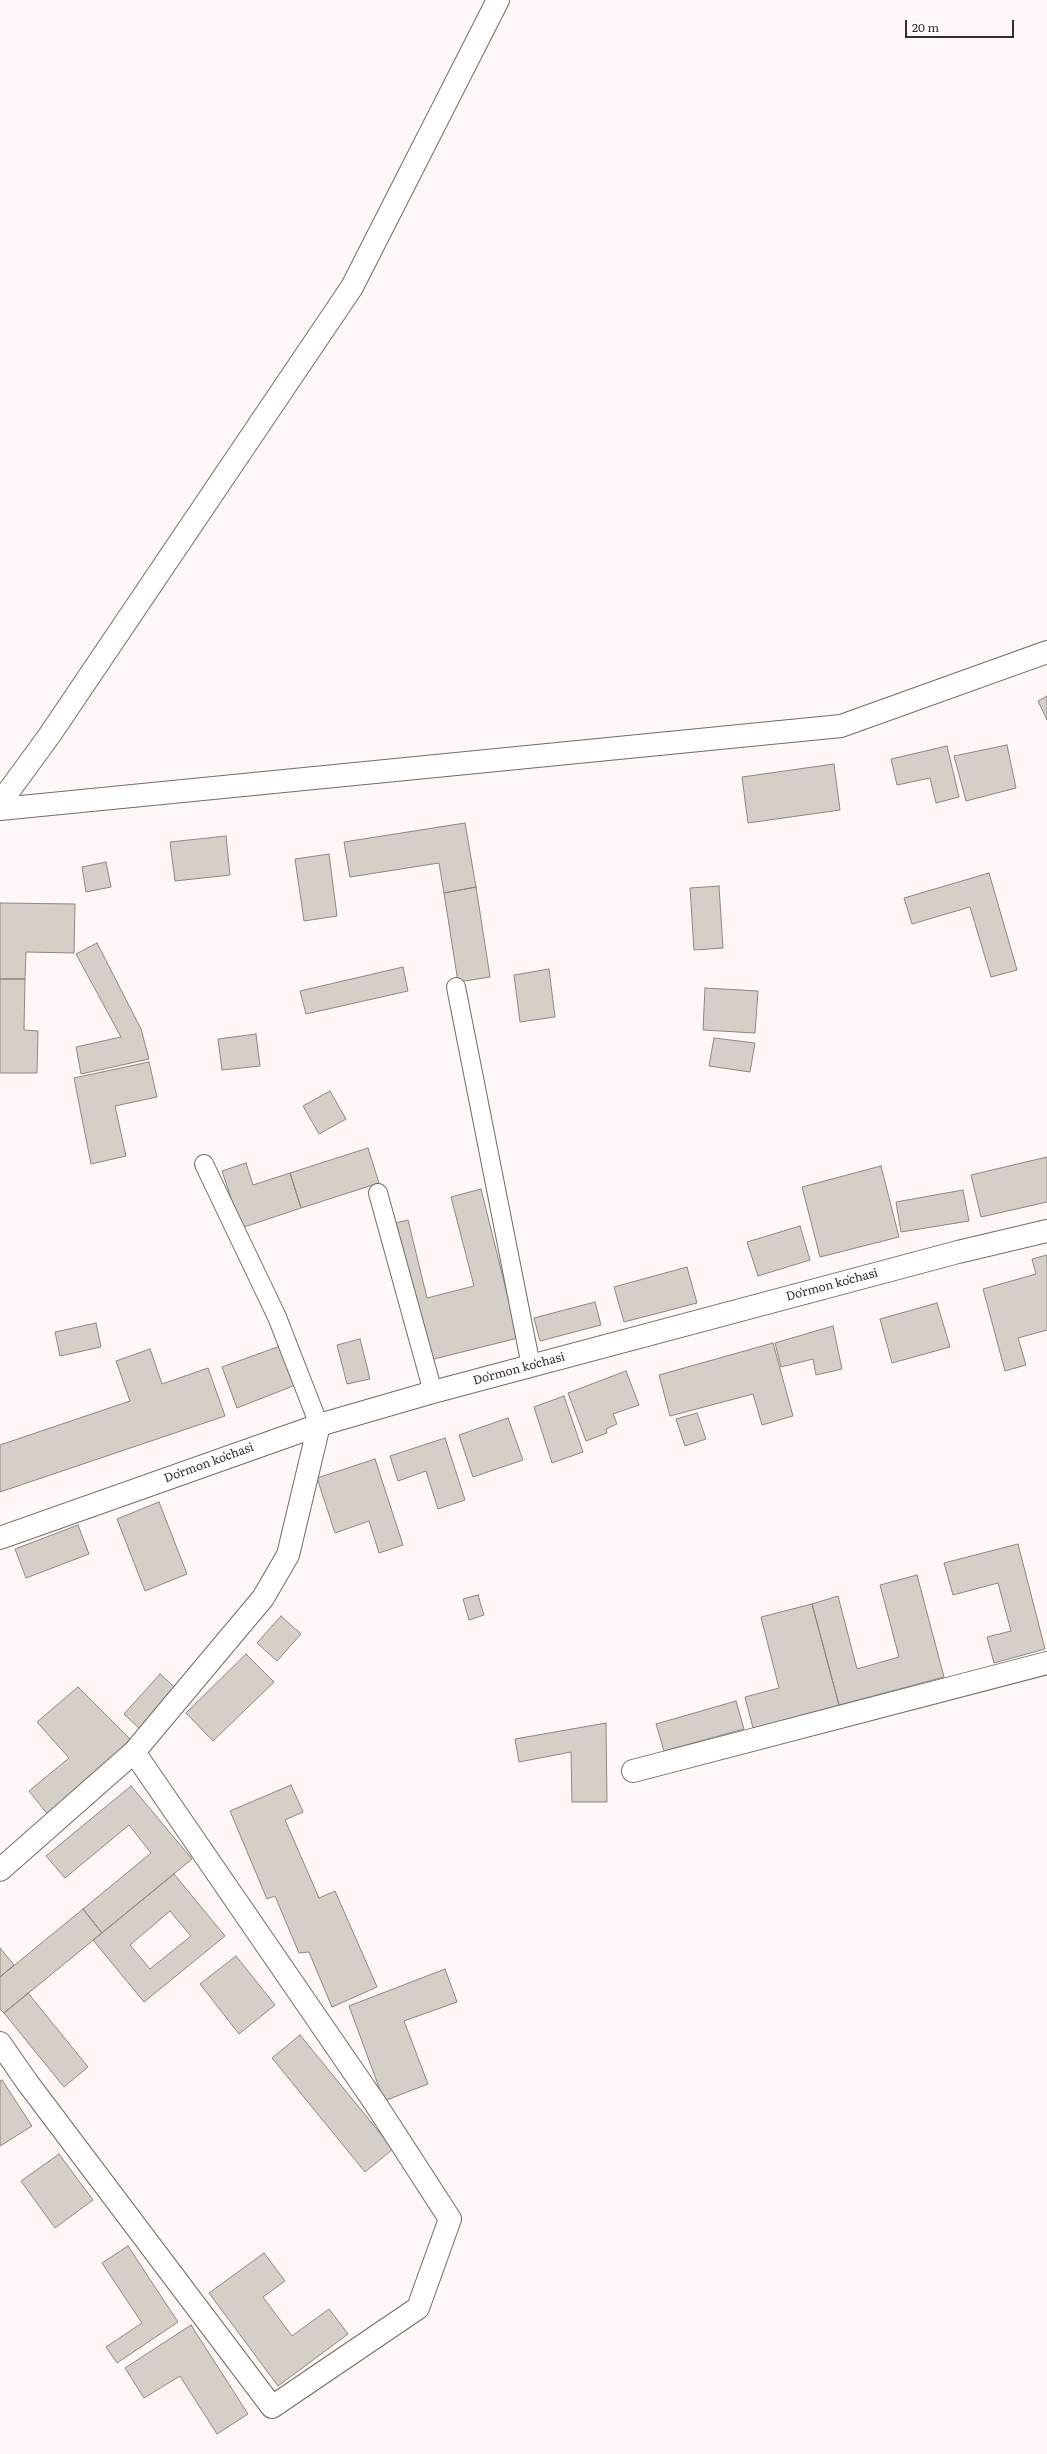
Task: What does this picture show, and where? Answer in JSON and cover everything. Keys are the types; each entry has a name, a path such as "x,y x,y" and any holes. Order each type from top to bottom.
{"street":[{"path":"0,803 49,736 352,287 498,0"},
{"path":"0,809 841,726 1047,652"},
{"name":"Doʻrmon koʻchasi","path":"0,1538 319,1425 433,1392 958,1252 1047,1231"},
{"path":"0,1870 134,1752 263,1598 288,1555 319,1425"},
{"path":"633,1771 1047,1663"},
{"path":"0,2043 27,2082 272,2407 418,2308 450,2219 375,2103 134,1752"}],"lane":[{"path":"456,987 531,1366"},
{"path":"204,1164 277,1318 319,1425"},
{"path":"378,1193 433,1392"}],"building":[{"path":"1047,696 1047,720 1038,701"},
{"path":"1007,745 1016,788 966,801 954,756"},
{"path":"947,746 959,797 936,803 930,778 897,785 891,759"},
{"path":"834,764 840,810 748,823 742,777"},
{"path":"465,823 476,887 444,893 439,863 350,877 344,842"},
{"path":"226,836 230,875 175,881 170,842"},
{"path":"329,854 337,916 304,921 295,859"},
{"path":"106,862 111,887 86,892 82,867"},
{"path":"989,873 1017,970 991,977 970,907 912,924 904,898"},
{"path":"719,886 723,948 694,950 690,888"},
{"path":"476,887 490,977 458,982 444,893"},
{"path":"0,903 75,904 74,953 26,952 25,979 0,979"},
{"path":"97,943 141,1029 149,1059 81,1074 76,1047 121,1037 76,954"},
{"path":"403,967 408,991 306,1014 300,991"},
{"path":"549,969 555,1017 520,1022 514,975"},
{"path":"0,979 25,979 24,1030 38,1031 37,1073 0,1073"},
{"path":"705,988 758,991 755,1033 703,1030"},
{"path":"256,1034 260,1066 222,1070 218,1039"},
{"path":"714,1038 755,1043 750,1072 709,1066"},
{"path":"149,1062 157,1097 115,1106 126,1156 91,1164 74,1078"},
{"path":"330,1091 346,1119 319,1134 303,1106"},
{"path":"368,1148 379,1183 301,1208 290,1173"},
{"path":"1047,1157 1047,1202 981,1217 971,1175"},
{"path":"246,1163 253,1185 290,1173 301,1208 241,1228 222,1171"},
{"path":"881,1166 899,1237 820,1257 802,1187"},
{"path":"481,1189 518,1338 426,1361 391,1224 408,1220 427,1298 474,1286 451,1197"},
{"path":"963,1190 969,1221 901,1232 896,1202"},
{"path":"800,1226 810,1260 758,1276 747,1242"},
{"path":"1047,1255 1047,1330 1018,1338 1026,1365 1005,1371 983,1289 1036,1274 1032,1259"},
{"path":"687,1267 697,1303 624,1322 614,1287"},
{"path":"595,1302 601,1325 540,1341 534,1318"},
{"path":"937,1303 950,1347 892,1363 880,1319"},
{"path":"96,1323 101,1347 60,1356 55,1332"},
{"path":"833,1326 842,1369 816,1375 813,1359 781,1367 775,1343"},
{"path":"360,1339 370,1379 347,1384 337,1345"},
{"path":"773,1343 793,1416 762,1425 753,1394 670,1416 659,1375"},
{"path":"283,1345 298,1384 237,1408 222,1367"},
{"path":"150,1349 162,1384 208,1368 225,1416 0,1492 0,1445 130,1401 116,1361"},
{"path":"626,1371 639,1405 613,1414 617,1424 606,1429 607,1433 586,1441 568,1393"},
{"path":"564,1396 583,1452 552,1463 534,1407"},
{"path":"697,1413 706,1439 685,1446 676,1419"},
{"path":"508,1418 523,1460 473,1477 459,1435"},
{"path":"445,1438 465,1500 438,1509 426,1471 398,1481 390,1456"},
{"path":"375,1459 403,1545 379,1553 369,1521 335,1533 317,1478"},
{"path":"159,1502 187,1574 145,1591 117,1519"},
{"path":"78,1525 89,1554 26,1578 15,1549"},
{"path":"1018,1544 1045,1649 994,1663 987,1637 1011,1631 998,1583 953,1595 944,1563"},
{"path":"917,1575 944,1677 839,1705 812,1604 838,1596 857,1669 899,1657 880,1585"},
{"path":"478,1595 484,1615 469,1620 463,1599"},
{"path":"812,1604 839,1705 753,1728 745,1697 779,1688 761,1617"},
{"path":"281,1616 301,1634 277,1661 257,1643"},
{"path":"246,1654 274,1682 213,1741 186,1713"},
{"path":"160,1674 180,1692 144,1733 124,1714"},
{"path":"78,1687 137,1746 49,1816 29,1791 69,1758 37,1722"},
{"path":"736,1701 744,1729 664,1751 656,1724"},
{"path":"606,1723 607,1802 572,1802 571,1752 519,1762 515,1739"},
{"path":"291,1785 303,1812 285,1820 319,1898 335,1891 377,1987 332,2007 309,1952 299,1953 275,1896 267,1899 230,1811"},
{"path":"131,1786 192,1859 102,1933 83,1909 151,1853 129,1825 65,1878 46,1856"},
{"path":"174,1874 225,1936 144,2002 93,1940","holes":["170,1911 191,1936 150,1969 130,1945"]},
{"path":"83,1909 102,1933 4,2013 0,2009 0,1977"},
{"path":"0,1948 14,1965 0,1977"},
{"path":"236,1956 275,2005 239,2034 200,1984"},
{"path":"445,1969 457,2002 404,2021 428,2084 384,2101 349,2006"},
{"path":"28,1993 88,2067 64,2087 4,2013"},
{"path":"300,2035 393,2149 365,2172 272,2058"},
{"path":"2,2080 32,2126 0,2146 0,2081"},
{"path":"59,2154 93,2200 55,2228 21,2181"},
{"path":"128,2246 178,2322 117,2363 106,2347 142,2323 102,2263"},
{"path":"264,2253 285,2281 263,2297 292,2336 329,2309 348,2334 278,2386 209,2293"},
{"path":"191,2325 248,2414 217,2434 180,2376 144,2398 125,2368"}]}
